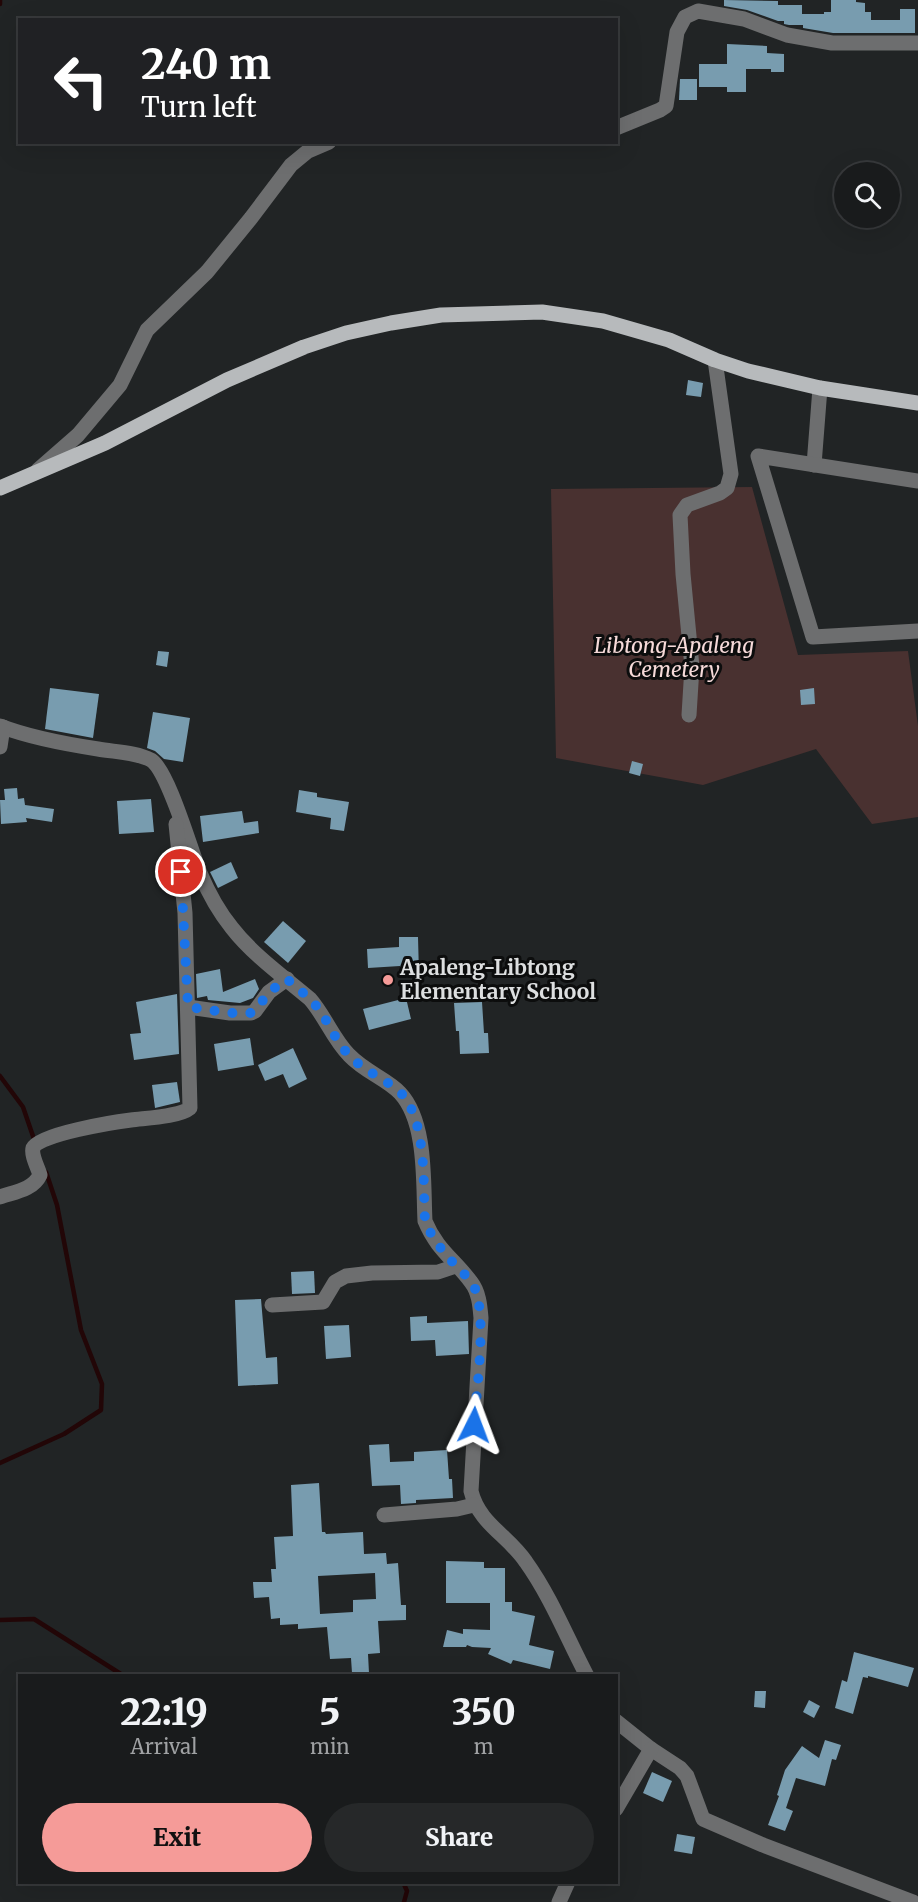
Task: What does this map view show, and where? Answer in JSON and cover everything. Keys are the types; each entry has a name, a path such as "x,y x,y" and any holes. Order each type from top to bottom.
{"main road":[{"path":"0,488 105,443 236,376 304,347 346,333 441,315 542,312 603,321 669,340 715,360 748,371 820,388 918,403"}],"street":[{"path":"618,127 666,106 677,32 685,17 698,11 744,19 787,35 832,44 918,43"},
{"path":"31,475 78,435 120,385 147,330 207,272 291,165 308,151 324,144"},
{"path":"689,715 692,667 681,559 680,515 687,505 720,493 727,488 731,474 715,360"},
{"path":"814,465 820,388"},
{"path":"918,481 758,456 813,637 918,631"},
{"path":"0,747 1,726 70,745 141,756 153,761 160,770 175,803 201,875 233,929 318,1008 348,1054 363,1069 399,1092 411,1106 420,1137 425,1221 442,1251 472,1283 478,1295 482,1318 471,1491 474,1505 481,1516 528,1563 586,1674"},
{"path":"0,1197 37,1182 40,1175 33,1152 34,1146 39,1141 52,1136 126,1120 188,1111 190,1102 184,891 175,803"},
{"path":"188,1007 230,1013 251,1013 269,992 287,979"},
{"path":"272,1305 323,1302 336,1282 346,1276 438,1272 456,1266"},
{"path":"384,1515 457,1509 474,1505"},
{"path":"618,1723 651,1749 680,1768 687,1776 703,1819 913,1902"},
{"path":"618,1806 651,1749"},
{"path":"559,1902 567,1884"}],"green space":[{"name":"Libtong-Apaleng Cemetery","path":"752,487 798,655 908,651 918,726 918,817 872,824 816,749 703,785 556,758 551,489"}],"building":[{"path":"724,0 778,1 778,5 802,5 802,14 824,14 824,12 831,12 831,0 856,0 856,2 865,3 865,12 871,12 871,20 900,20 900,9 915,9 915,33 833,33 803,28 803,25 784,24 784,21 724,6"},
{"path":"727,44 767,46 767,53 784,54 784,72 771,72 771,69 746,69 746,92 727,92 727,87 699,87 699,64 727,64"},
{"path":"680,79 697,79 697,100 679,100"},
{"path":"688,380 703,383 701,397 686,395"},
{"path":"158,651 169,652 167,667 156,665"},
{"path":"50,688 99,694 93,738 45,729"},
{"path":"814,688 815,704 801,705 800,690"},
{"path":"153,712 190,718 183,762 164,759 155,751 147,748"},
{"path":"632,761 643,764 640,776 629,773"},
{"path":"17,788 18,799 24,798 25,805 54,809 52,822 26,818 27,822 1,824 0,800 5,800 4,789"},
{"path":"299,790 317,793 317,797 349,802 344,831 330,829 331,818 296,812"},
{"path":"151,799 154,832 119,834 117,801"},
{"path":"242,811 244,823 258,821 259,833 203,842 200,816"},
{"path":"231,862 238,878 218,888 210,872"},
{"path":"283,921 306,941 288,963 264,942"},
{"path":"399,937 418,937 419,974 400,974 400,966 368,968 367,949 399,947"},
{"path":"220,969 223,992 255,979 259,989 253,998 240,1003 208,1000 207,996 197,998 196,974"},
{"path":"177,994 179,1054 134,1060 130,1034 141,1033 136,1002"},
{"path":"406,998 411,1019 369,1030 363,1009"},
{"path":"482,1002 484,1033 488,1033 489,1053 460,1054 454,1003"},
{"path":"250,1038 254,1065 218,1071 214,1044"},
{"path":"293,1048 307,1079 289,1088 283,1074 265,1081 258,1065"},
{"path":"177,1082 180,1102 155,1108 152,1085"},
{"path":"314,1271 315,1293 292,1294 291,1272"},
{"path":"261,1299 266,1358 277,1357 278,1384 238,1386 235,1300"},
{"path":"427,1316 427,1323 468,1321 469,1354 436,1356 435,1340 411,1341 410,1317"},
{"path":"349,1325 351,1357 326,1359 324,1326"},
{"path":"389,1444 390,1462 414,1461 414,1452 447,1450 453,1498 416,1500 416,1503 401,1504 400,1485 372,1486 369,1445"},
{"path":"319,1483 322,1532 326,1534 363,1532 364,1554 386,1553 387,1564 398,1563 401,1605 406,1605 406,1620 378,1621 380,1653 368,1654 369,1673 352,1673 351,1658 330,1659 327,1627 298,1629 298,1624 280,1625 280,1618 271,1619 269,1597 254,1598 253,1582 272,1582 271,1569 276,1569 274,1537 293,1536 291,1485","holes":["375,1573 376,1599 353,1600 353,1612 320,1614 318,1576"]},
{"path":"446,1561 484,1562 484,1568 505,1568 505,1602 512,1602 512,1611 535,1616 529,1645 554,1651 550,1669 513,1660 511,1664 488,1654 491,1648 467,1645 466,1647 443,1647 447,1630 463,1634 463,1629 490,1630 490,1603 446,1603"},
{"path":"854,1652 914,1668 908,1687 868,1676 868,1678 863,1677 853,1714 835,1708 842,1680 847,1682"},
{"path":"755,1691 766,1691 765,1708 754,1707"},
{"path":"809,1700 820,1706 814,1718 803,1712"},
{"path":"825,1740 841,1745 836,1760 832,1759 825,1786 796,1778 786,1808 793,1811 785,1831 768,1825 779,1796 777,1795 785,1770 802,1746 819,1758"},
{"path":"652,1772 672,1781 663,1802 643,1793"},
{"path":"677,1834 695,1837 692,1854 674,1851"}],"waterway":[{"path":"0,1076 23,1107 35,1142"},
{"path":"0,1463 64,1434 101,1410 102,1384 81,1330 57,1205 46,1172"},
{"path":"0,1620 34,1619 121,1674"},
{"path":"404,1884 407,1891 404,1902"}],"place":[{"name":"Apaleng-Libtong Elementary School","path":"388,980"}],"route":[{"path":"181,872 184,891 188,1007 230,1013 251,1013 269,992 287,979 318,1008 335,1038 348,1054 363,1069 399,1092 411,1106 420,1137 425,1221 442,1251 472,1283 478,1295 482,1318 474,1425"}]}
